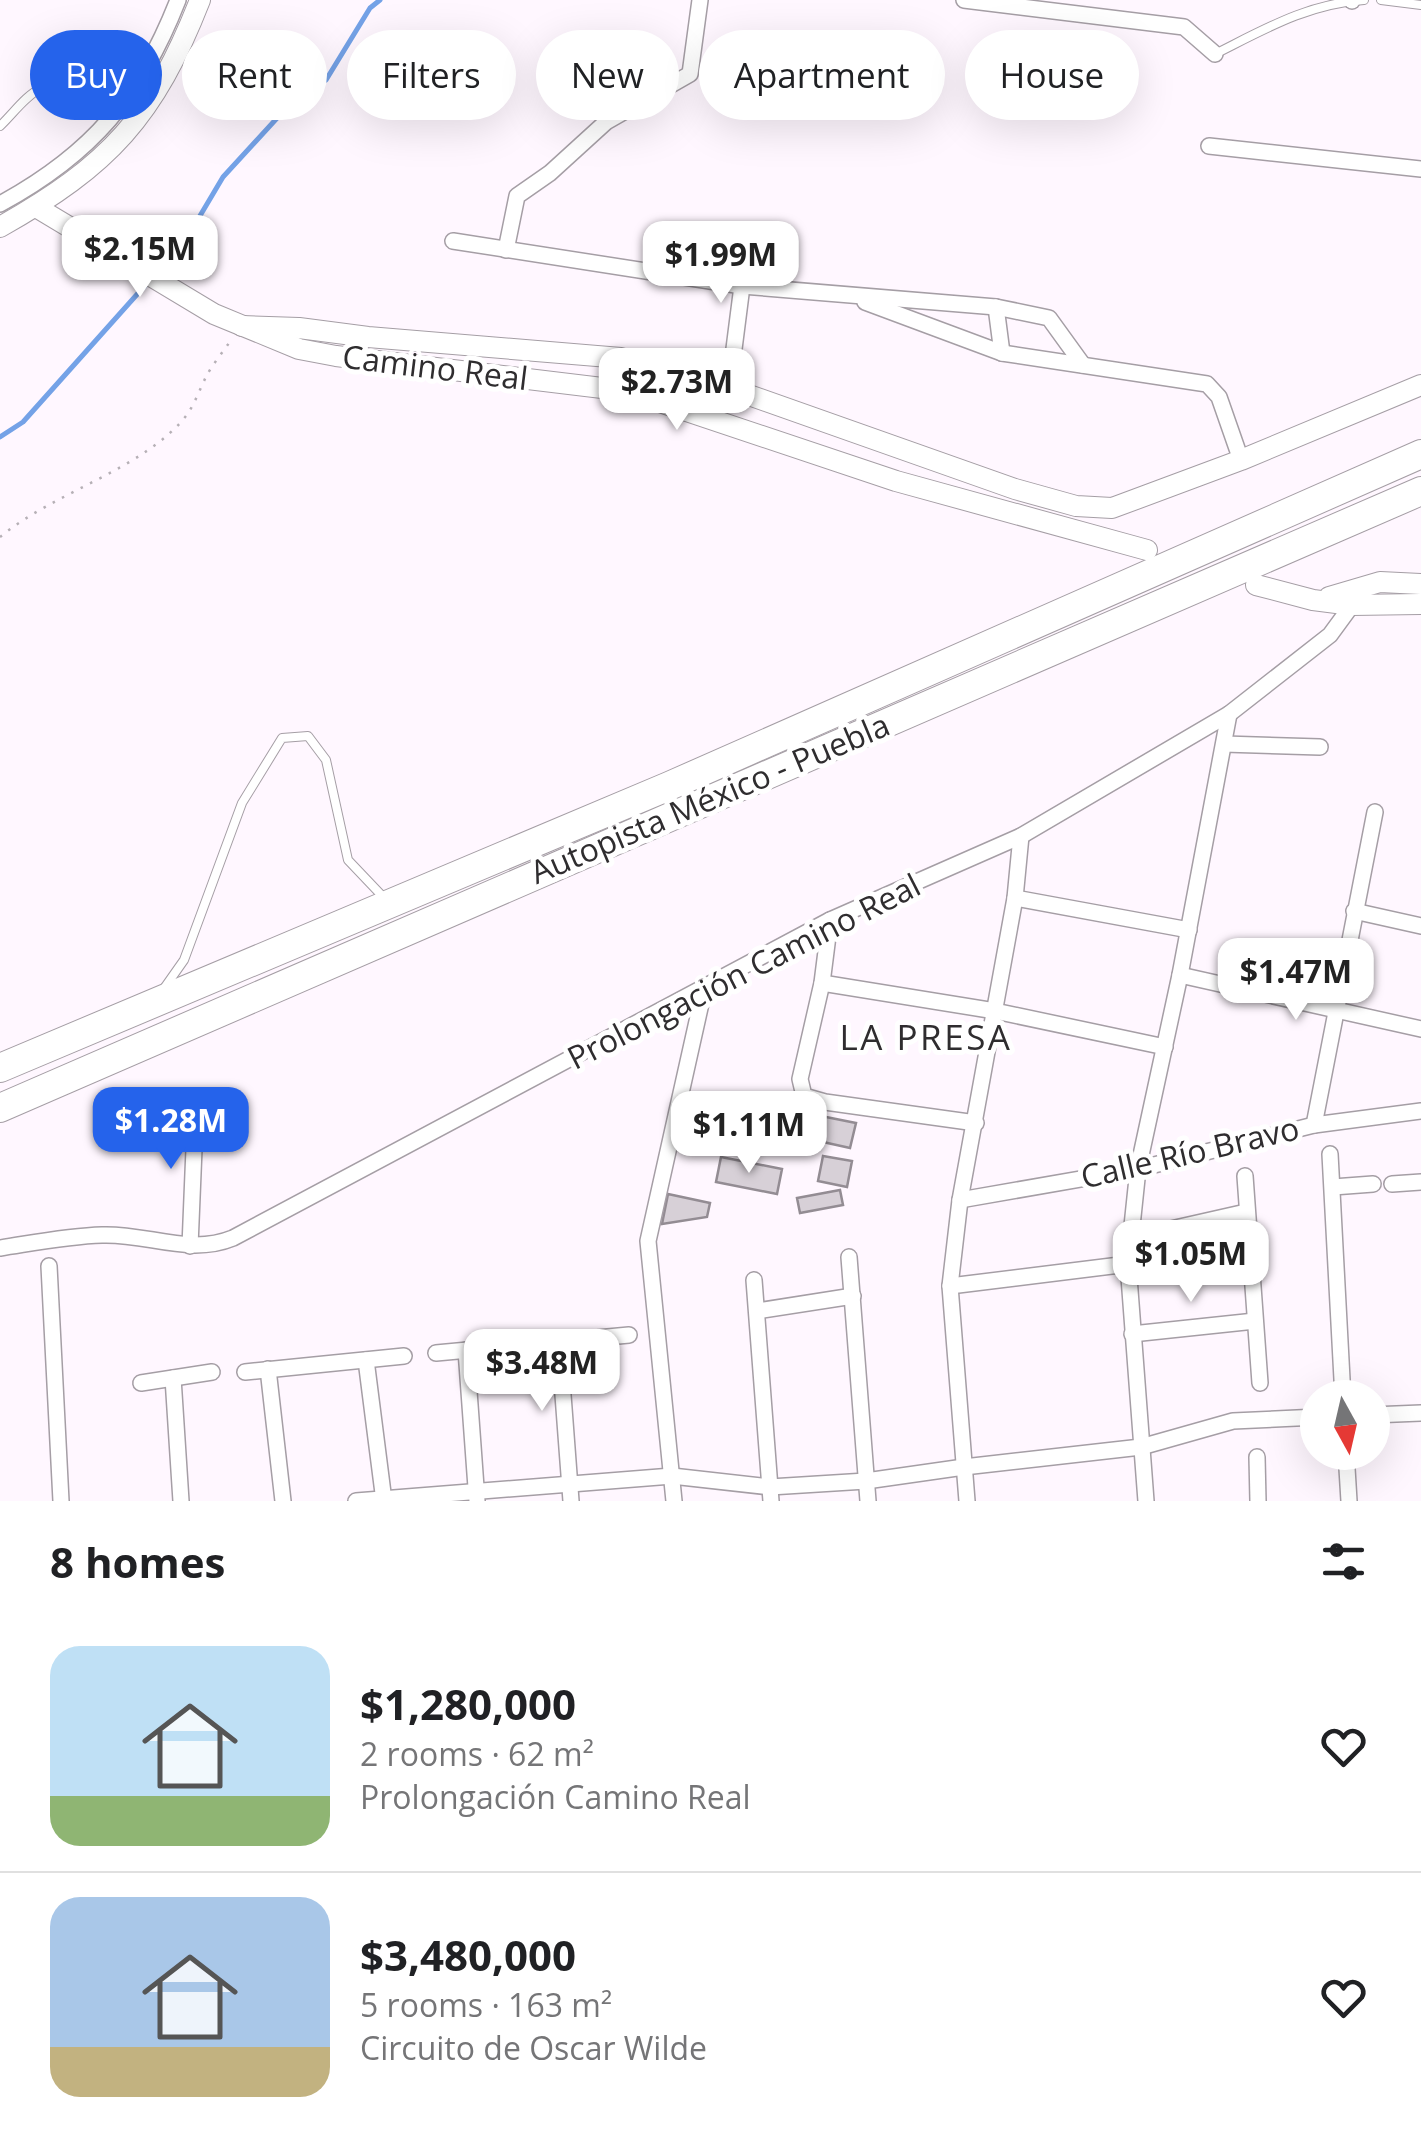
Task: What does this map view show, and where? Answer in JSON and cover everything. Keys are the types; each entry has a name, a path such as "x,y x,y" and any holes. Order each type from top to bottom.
{"highway":[{"name":"Autopista México - Puebla","path":"0,1068 669,786 1421,454"},
{"name":"Autopista México - Puebla","path":"0,1108 1421,491"}],"street":[{"path":"162,40 178,0"},
{"path":"0,227 73,181 111,149 146,108 174,62 200,0"},
{"path":"506,250 516,196 550,173 606,122 690,74 700,0"},
{"path":"964,0 1184,26 1215,54"},
{"path":"0,204 72,158 107,120"},
{"path":"1209,146 1421,169"},
{"name":"Camino Real","path":"36,207 214,314 298,349 627,391 896,481 1147,550"},
{"path":"453,241 742,286 996,307 1049,318 1083,365"},
{"path":"729,388 742,286"},
{"path":"848,295 1002,352 1206,384 1215,390 1241,460"},
{"path":"996,307 1002,352"},
{"path":"242,326 622,358 729,388 922,458 1076,506 1112,508 1241,460 1421,385"},
{"path":"1352,598 1380,582 1421,584"},
{"path":"1256,585 1313,600 1352,598 1421,604"},
{"name":"Prolongación Camino Real","path":"190,1246 215,1246 830,920 1022,836 1229,714 1330,635 1352,598"},
{"path":"1146,1501 1128,1264 1138,1169 1180,975 1229,714"},
{"path":"1224,744 1320,747"},
{"path":"1314,1125 1376,812"},
{"path":"967,1501 950,1286 960,1200 1022,836"},
{"path":"1014,898 1188,930"},
{"path":"1354,911 1421,926"},
{"path":"830,920 822,983 800,1079 804,1096 976,1123"},
{"path":"1180,975 1421,1030"},
{"path":"822,983 995,1012 1165,1047"},
{"path":"674,1501 648,1241 704,990"},
{"path":"0,1248 104,1234 190,1246 196,1100"},
{"name":"Calle Río Bravo","path":"960,1200 1138,1169 1314,1125 1421,1111"},
{"path":"1330,1154 1342,1380"},
{"path":"1246,1176 1260,1384"},
{"path":"1392,1184 1421,1182"},
{"path":"1333,1187 1373,1184"},
{"path":"1131,1238 1246,1212"},
{"path":"849,1258 868,1501"},
{"path":"950,1286 1128,1264"},
{"path":"49,1266 61,1501"},
{"path":"754,1280 770,1494"},
{"path":"757,1310 853,1296"},
{"path":"1132,1334 1255,1321"},
{"path":"436,1353 629,1335"},
{"path":"559,1342 571,1501"},
{"path":"466,1350 477,1495"},
{"path":"245,1372 404,1356"},
{"path":"366,1360 383,1499"},
{"path":"268,1369 283,1501"},
{"path":"141,1382 212,1372"},
{"path":"173,1378 181,1501"},
{"path":"1390,1414 1421,1413"},
{"path":"356,1501 477,1495 672,1476 770,1494 964,1466 1141,1448 1234,1421 1300,1418"},
{"path":"1256,1457 1258,1501"},
{"path":"1347,1470 1348,1501"}],"lane":[{"path":"1215,54 1330,2 1364,0"},
{"path":"1381,0 1421,5"},
{"path":"0,126 30,98"},
{"path":"152,1004 184,960 242,803 282,738 308,736 326,760 348,860 390,904"}],"path":[{"path":"0,537 21,520 162,439 188,414 208,372 242,326"}],"building":[{"path":"811,1114 856,1123 850,1148 805,1138"},
{"path":"823,1156 852,1161 847,1187 818,1181"},
{"path":"721,1157 782,1169 777,1194 716,1182"},
{"path":"840,1190 843,1205 800,1213 797,1198"},
{"path":"668,1194 710,1203 707,1217 662,1224"}],"waterway":[{"path":"156,272 191,231 223,177 300,93 326,80 370,8 380,0"},
{"path":"0,437 23,422 149,281"}],"district":[{"name":"LA PRESA","path":"926,1038"}]}
